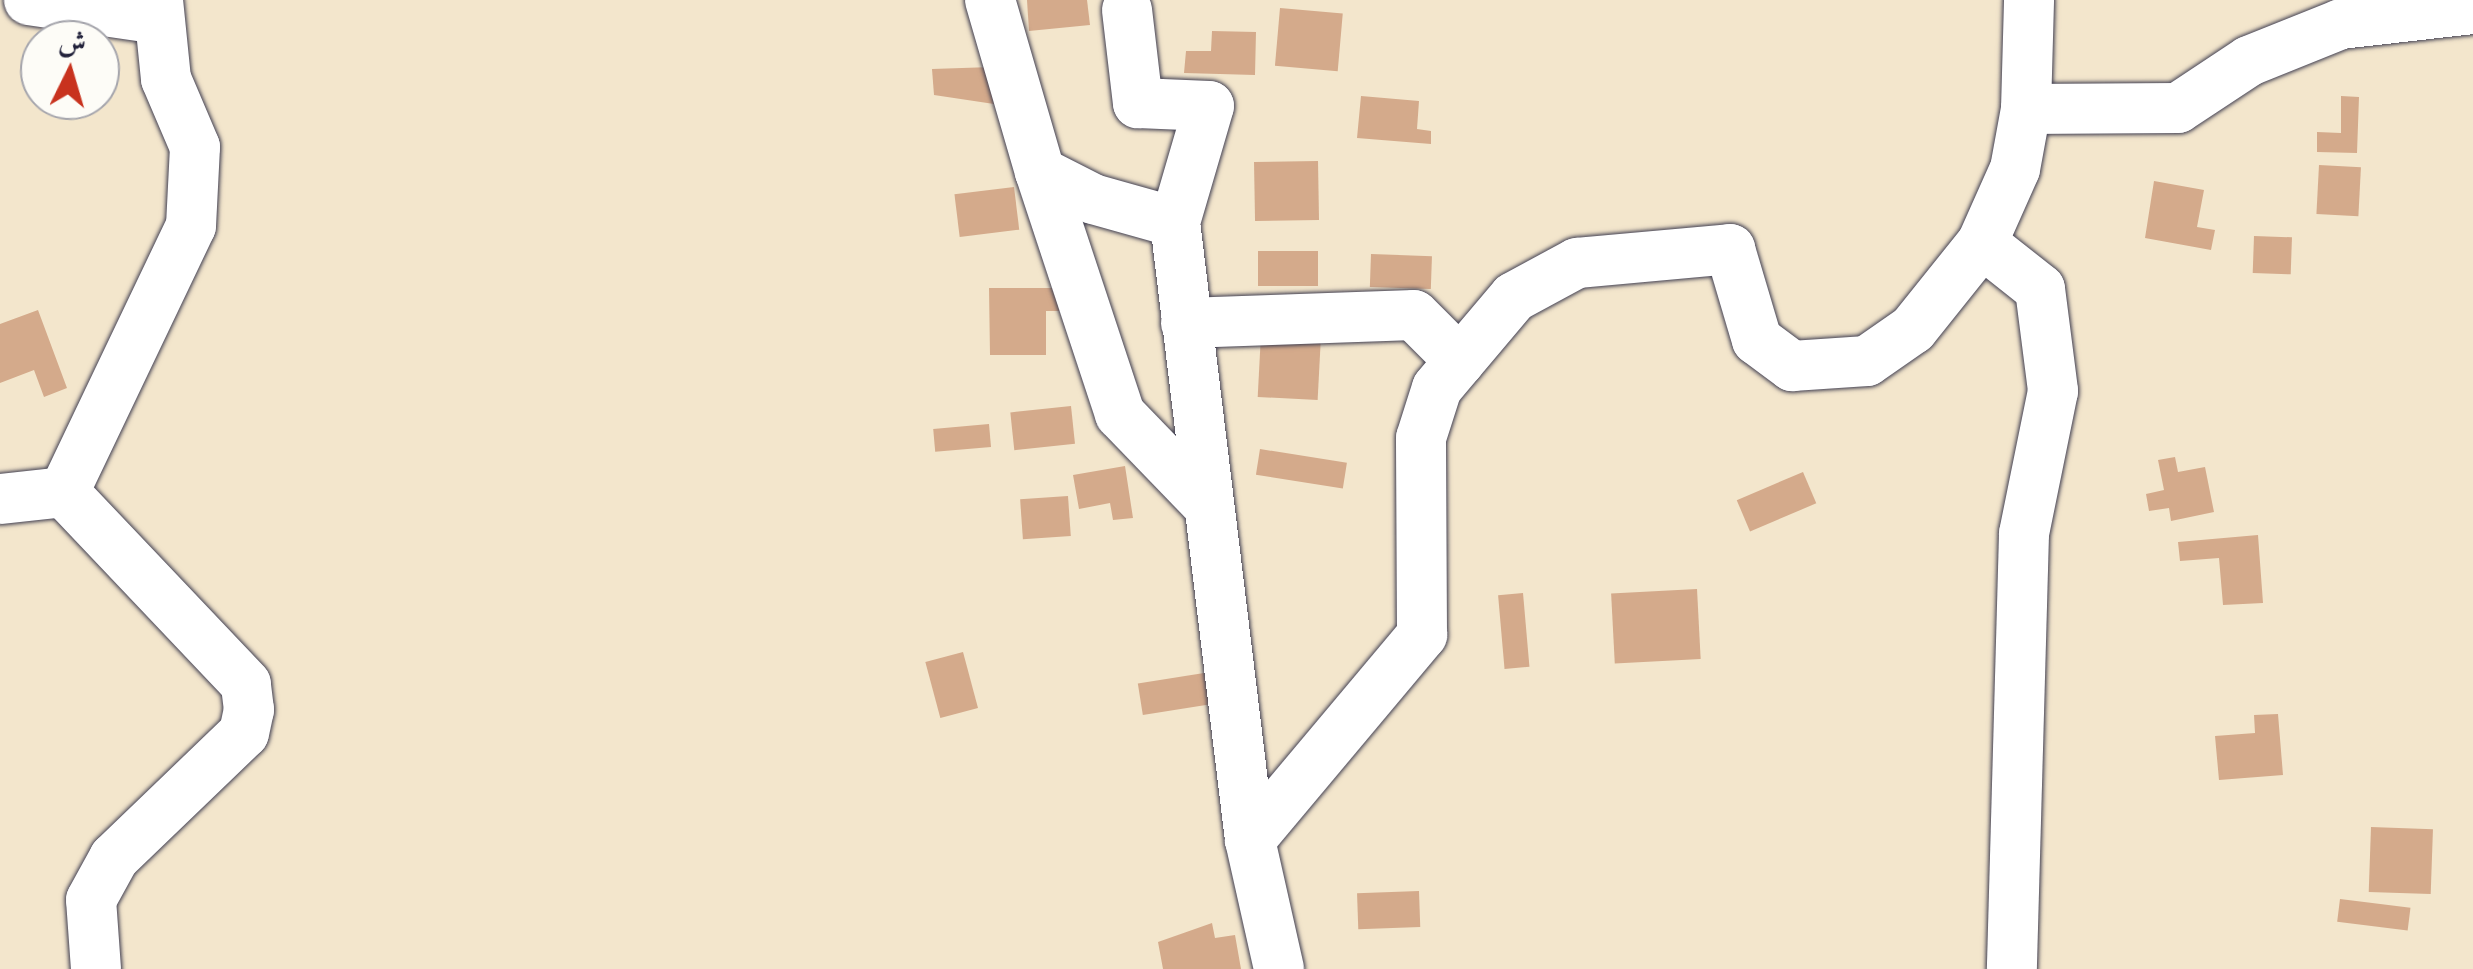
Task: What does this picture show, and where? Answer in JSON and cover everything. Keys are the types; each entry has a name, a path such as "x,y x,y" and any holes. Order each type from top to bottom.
{"street":[{"path":"28,0 155,9 195,147 192,226 64,492"},
{"path":"990,0 1040,172 1120,414 1208,504"},
{"path":"1250,840 1422,635 1421,438 1437,388 1514,298 1578,263 1730,248 1758,340 1792,366 1840,369 1913,329 1982,242 2015,168 2026,109 2029,0"},
{"path":"2026,109 2178,108 2250,61 2375,10 2473,9"},
{"path":"1127,10 1138,102 1209,106 1176,222 1250,840 1279,969"},
{"path":"1040,172 1093,200 1176,222"},
{"path":"1982,242 2040,289 2053,391 2024,534 2012,969"},
{"path":"1186,323 1414,315 1460,360"},
{"path":"0,499 64,492"},
{"path":"64,492 246,684 249,710 244,732 114,858 92,900 96,969"}],"building":[{"path":"1027,0 1087,0 1090,25 1029,31"},
{"path":"1280,8 1343,13 1338,71 1275,66"},
{"path":"1212,31 1256,32 1255,75 1184,73 1186,51 1211,51"},
{"path":"992,67 994,104 934,95 932,69"},
{"path":"1361,96 1419,101 1417,129 1431,131 1431,144 1357,138"},
{"path":"2341,96 2359,97 2357,153 2317,152 2317,132 2341,133"},
{"path":"1318,161 1319,220 1255,221 1254,162"},
{"path":"2319,165 2361,167 2358,216 2316,214"},
{"path":"2154,181 2204,190 2197,227 2215,230 2211,250 2145,238"},
{"path":"1014,187 1019,230 960,237 954,194"},
{"path":"2254,236 2292,237 2291,274 2253,273"},
{"path":"1258,251 1318,251 1318,286 1258,286"},
{"path":"1371,254 1432,256 1431,289 1370,287"},
{"path":"989,288 1064,288 1065,311 1046,311 1046,355 990,355"},
{"path":"38,310 67,388 44,397 34,370 0,383 0,324"},
{"path":"1261,334 1321,337 1318,400 1258,397"},
{"path":"1071,406 1075,444 1014,450 1010,412"},
{"path":"989,424 991,447 935,452 933,429"},
{"path":"1260,449 1347,463 1343,488 1256,475"},
{"path":"2175,457 2178,472 2205,467 2214,512 2171,521 2169,508 2149,511 2146,494 2164,490 2158,460"},
{"path":"1125,466 1133,518 1113,520 1110,503 1079,509 1073,475"},
{"path":"1803,472 1816,503 1750,531 1737,500"},
{"path":"1068,496 1071,536 1023,539 1020,499"},
{"path":"2258,535 2263,603 2223,605 2219,558 2180,561 2178,542"},
{"path":"1697,589 1701,659 1615,663 1611,594"},
{"path":"1523,593 1529,667 1505,669 1498,595"},
{"path":"963,652 978,708 940,718 925,662"},
{"path":"1204,673 1209,705 1143,715 1138,683"},
{"path":"2278,714 2283,775 2219,780 2215,736 2255,733 2254,715"},
{"path":"2371,827 2433,829 2431,894 2369,892"},
{"path":"1419,891 1420,927 1358,929 1357,893"},
{"path":"2340,899 2410,908 2408,930 2337,922"},
{"path":"1212,923 1215,938 1235,935 1241,969 1163,969 1158,942"}]}
